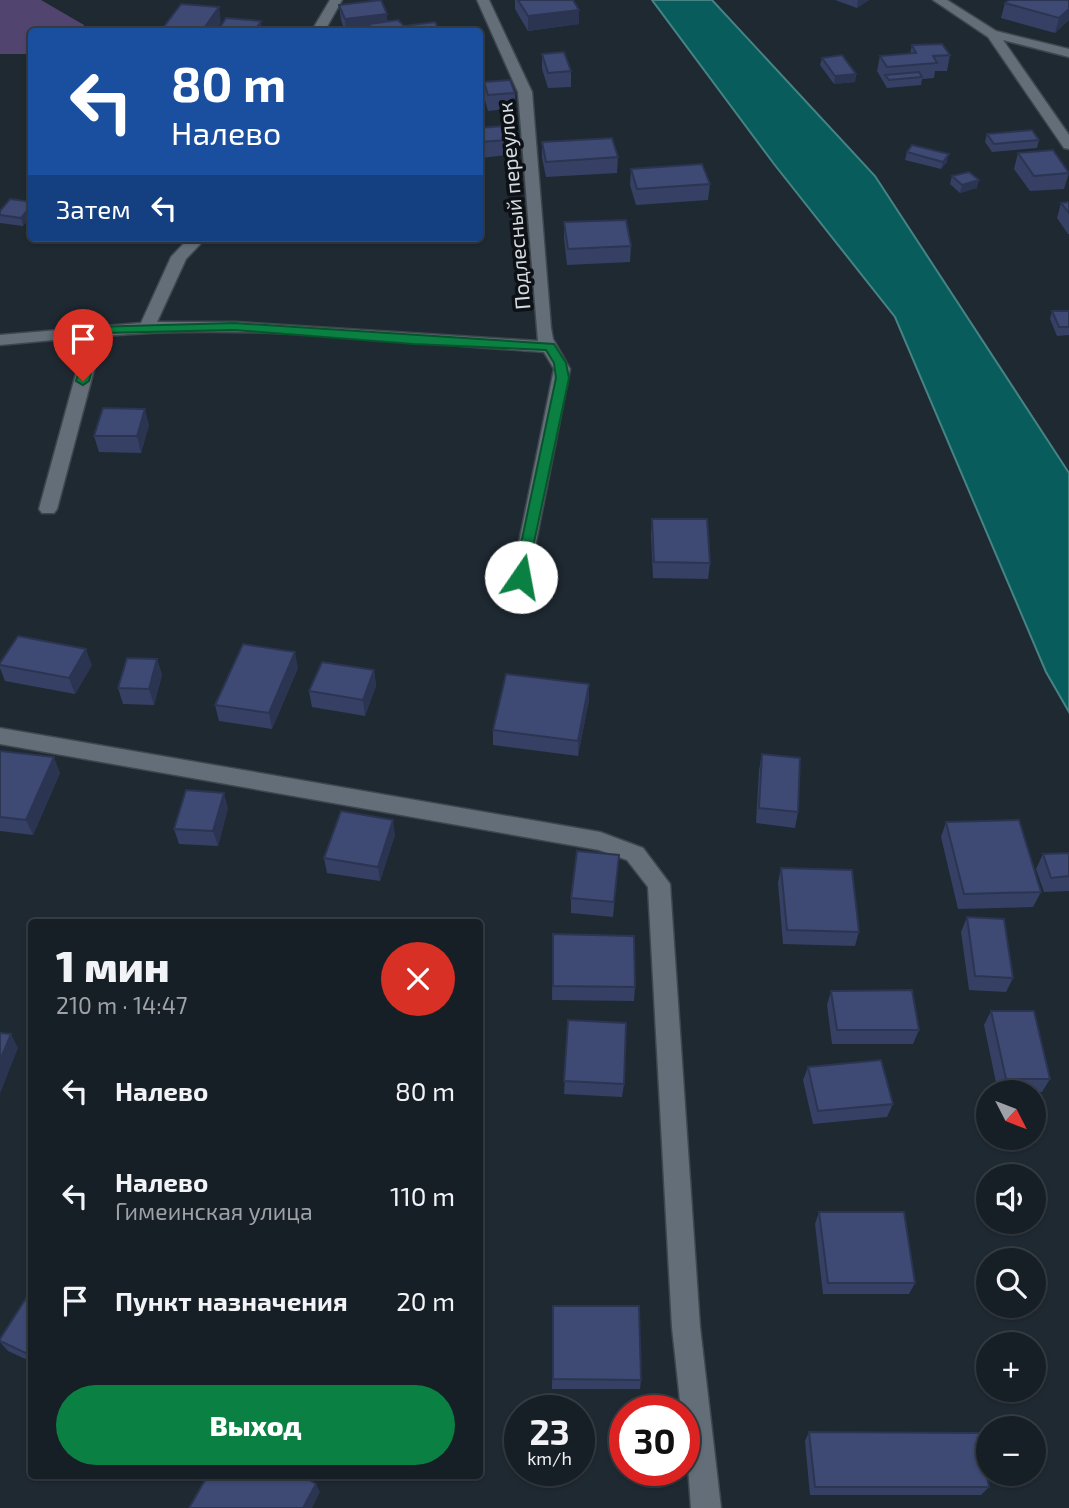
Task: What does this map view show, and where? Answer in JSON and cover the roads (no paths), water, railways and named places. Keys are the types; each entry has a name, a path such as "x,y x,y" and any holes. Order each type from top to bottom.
{"street":[{"path":"319,28 336,0"},
{"name":"Подлесный переулок","path":"483,0 525,92 543,328 560,363 562,378 521,577"},
{"path":"939,0 992,34 1069,53"},
{"path":"992,34 1069,145"},
{"path":"147,327 179,257 194,242"},
{"path":"0,340 147,327 285,329 413,341 550,347"},
{"path":"48,509 96,330"},
{"path":"0,736 600,841 635,853 659,884 686,1327 706,1508"}]}
